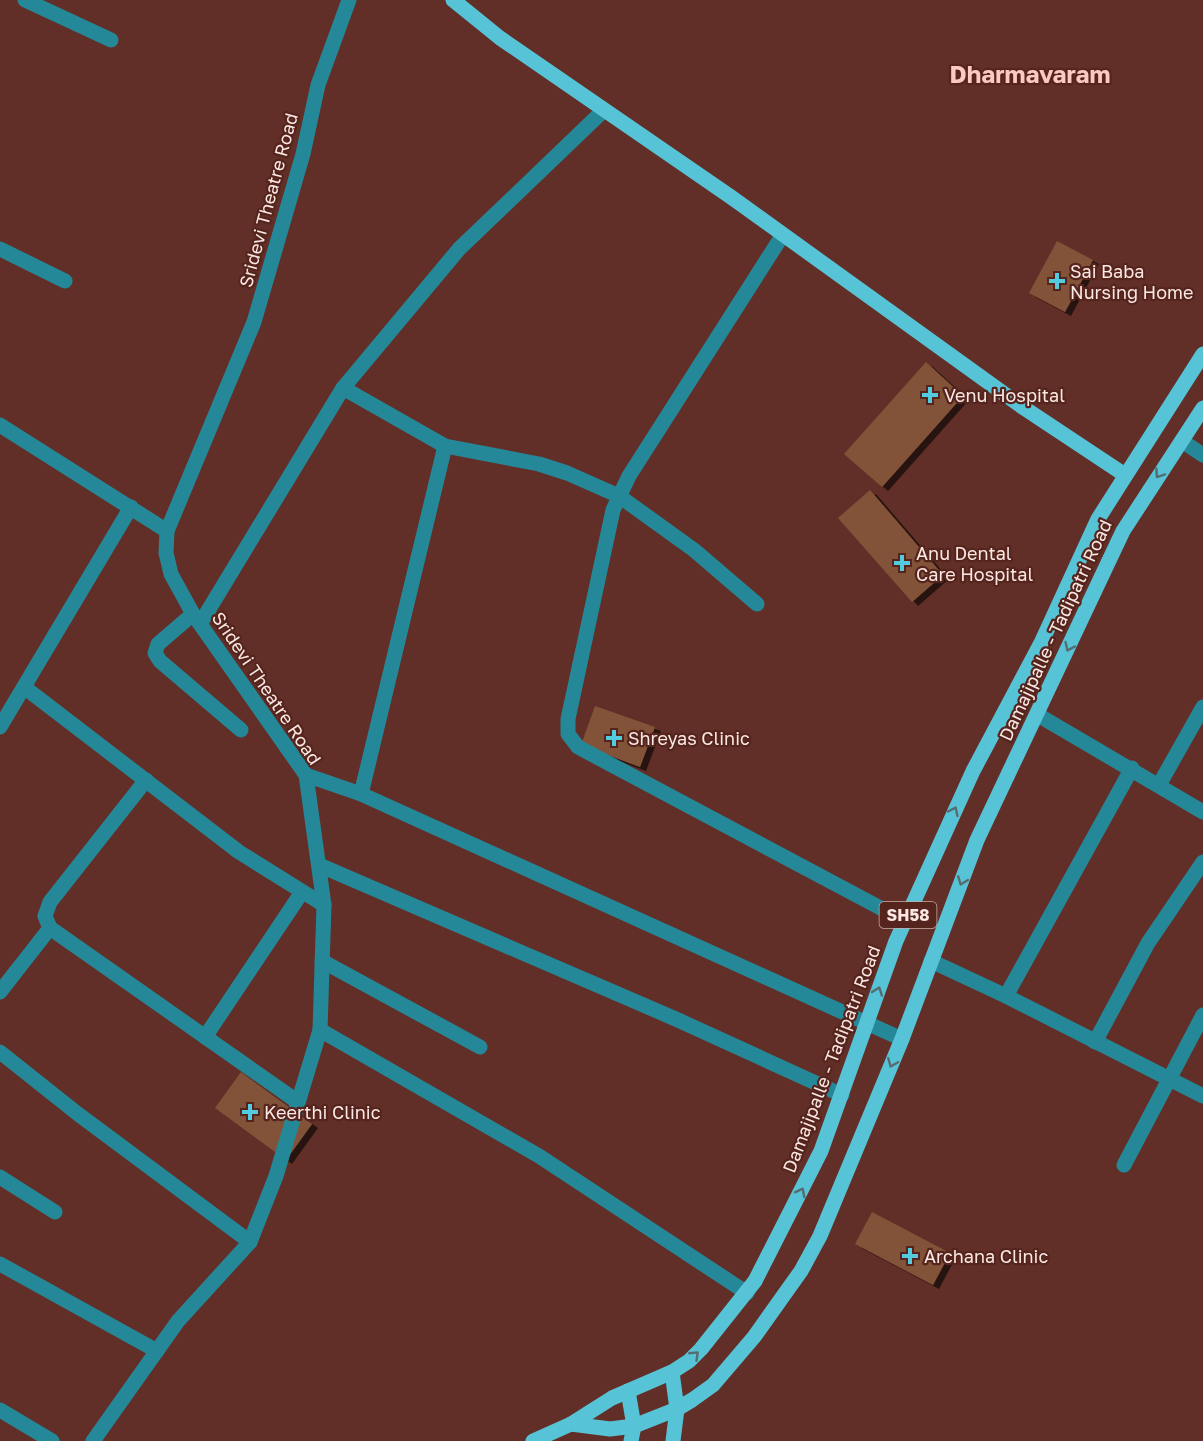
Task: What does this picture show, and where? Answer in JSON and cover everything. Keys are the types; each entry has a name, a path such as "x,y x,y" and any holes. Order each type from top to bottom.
{"main road":[{"path":"453,0 500,39 731,197 782,236 1021,406 1125,476"},
{"name":"Damajipalle - Tadipatri Road","path":"533,1441 571,1424 599,1405 672,1372 689,1361 747,1293 764,1266 815,1167 905,921 973,771 1042,641 1098,519 1203,354"},
{"name":"Damajipalle - Tadipatri Road","path":"571,1424 632,1434 677,1409 713,1385 754,1337 801,1271 820,1236 902,1039 977,840 1123,531 1203,408"},
{"path":"672,1372 677,1409 673,1441"},
{"path":"628,1391 632,1434"}],"street":[{"path":"25,0 111,40"},
{"name":"Sridevi Theatre Road","path":"93,1441 178,1321 250,1242 276,1176 320,1030 324,905 306,775 197,619 171,574 166,553 167,531 254,322 303,154 318,85 349,0"},
{"path":"241,730 160,662 155,653 158,644 197,619 343,388 459,249 604,110"},
{"path":"782,236 635,466 619,496 613,510 568,719 568,734 578,747 905,921"},
{"path":"0,249 65,281"},
{"path":"343,388 445,446 539,464 567,473 619,496 670,532 757,604"},
{"path":"0,425 167,531"},
{"path":"1182,441 1203,455"},
{"path":"361,794 445,446"},
{"path":"0,727 131,507"},
{"path":"24,687 239,852 324,905"},
{"path":"1159,785 1203,707"},
{"path":"1038,715 1132,768 1203,812"},
{"path":"1006,996 1132,768"},
{"path":"306,775 361,794 902,1039"},
{"path":"146,780 50,902 45,916 50,928 298,1102"},
{"path":"1095,1042 1148,943 1203,862"},
{"path":"319,865 678,1020 842,1095"},
{"path":"205,1037 302,892"},
{"path":"0,992 50,928"},
{"path":"322,961 480,1047"},
{"path":"931,961 1006,996 1203,1096"},
{"path":"1124,1165 1203,1015"},
{"path":"320,1030 540,1156 747,1293"},
{"path":"0,1052 78,1114 250,1242"},
{"path":"0,1177 55,1212"},
{"path":"0,1264 157,1351"},
{"path":"0,1410 52,1441"}],"building":[{"path":"1057,241 1093,260 1065,312 1029,293"},
{"path":"926,362 963,396 882,487 844,454"},
{"path":"870,490 943,575 912,602 838,518"},
{"path":"595,706 655,727 640,767 581,745"},
{"path":"241,1072 312,1124 286,1160 215,1108"},
{"path":"872,1212 950,1253 933,1285 855,1244"}],"place":[{"name":"Sai Baba Nursing Home","path":"1057,281"},
{"name":"Venu Hospital","path":"930,395"},
{"name":"Anu Dental Care Hospital","path":"902,563"},
{"name":"Shreyas Clinic","path":"614,738"},
{"name":"Keerthi Clinic","path":"250,1112"},
{"name":"Archana Clinic","path":"910,1256"}],"district":[{"name":"Dharmavaram","path":"1030,73"}]}
